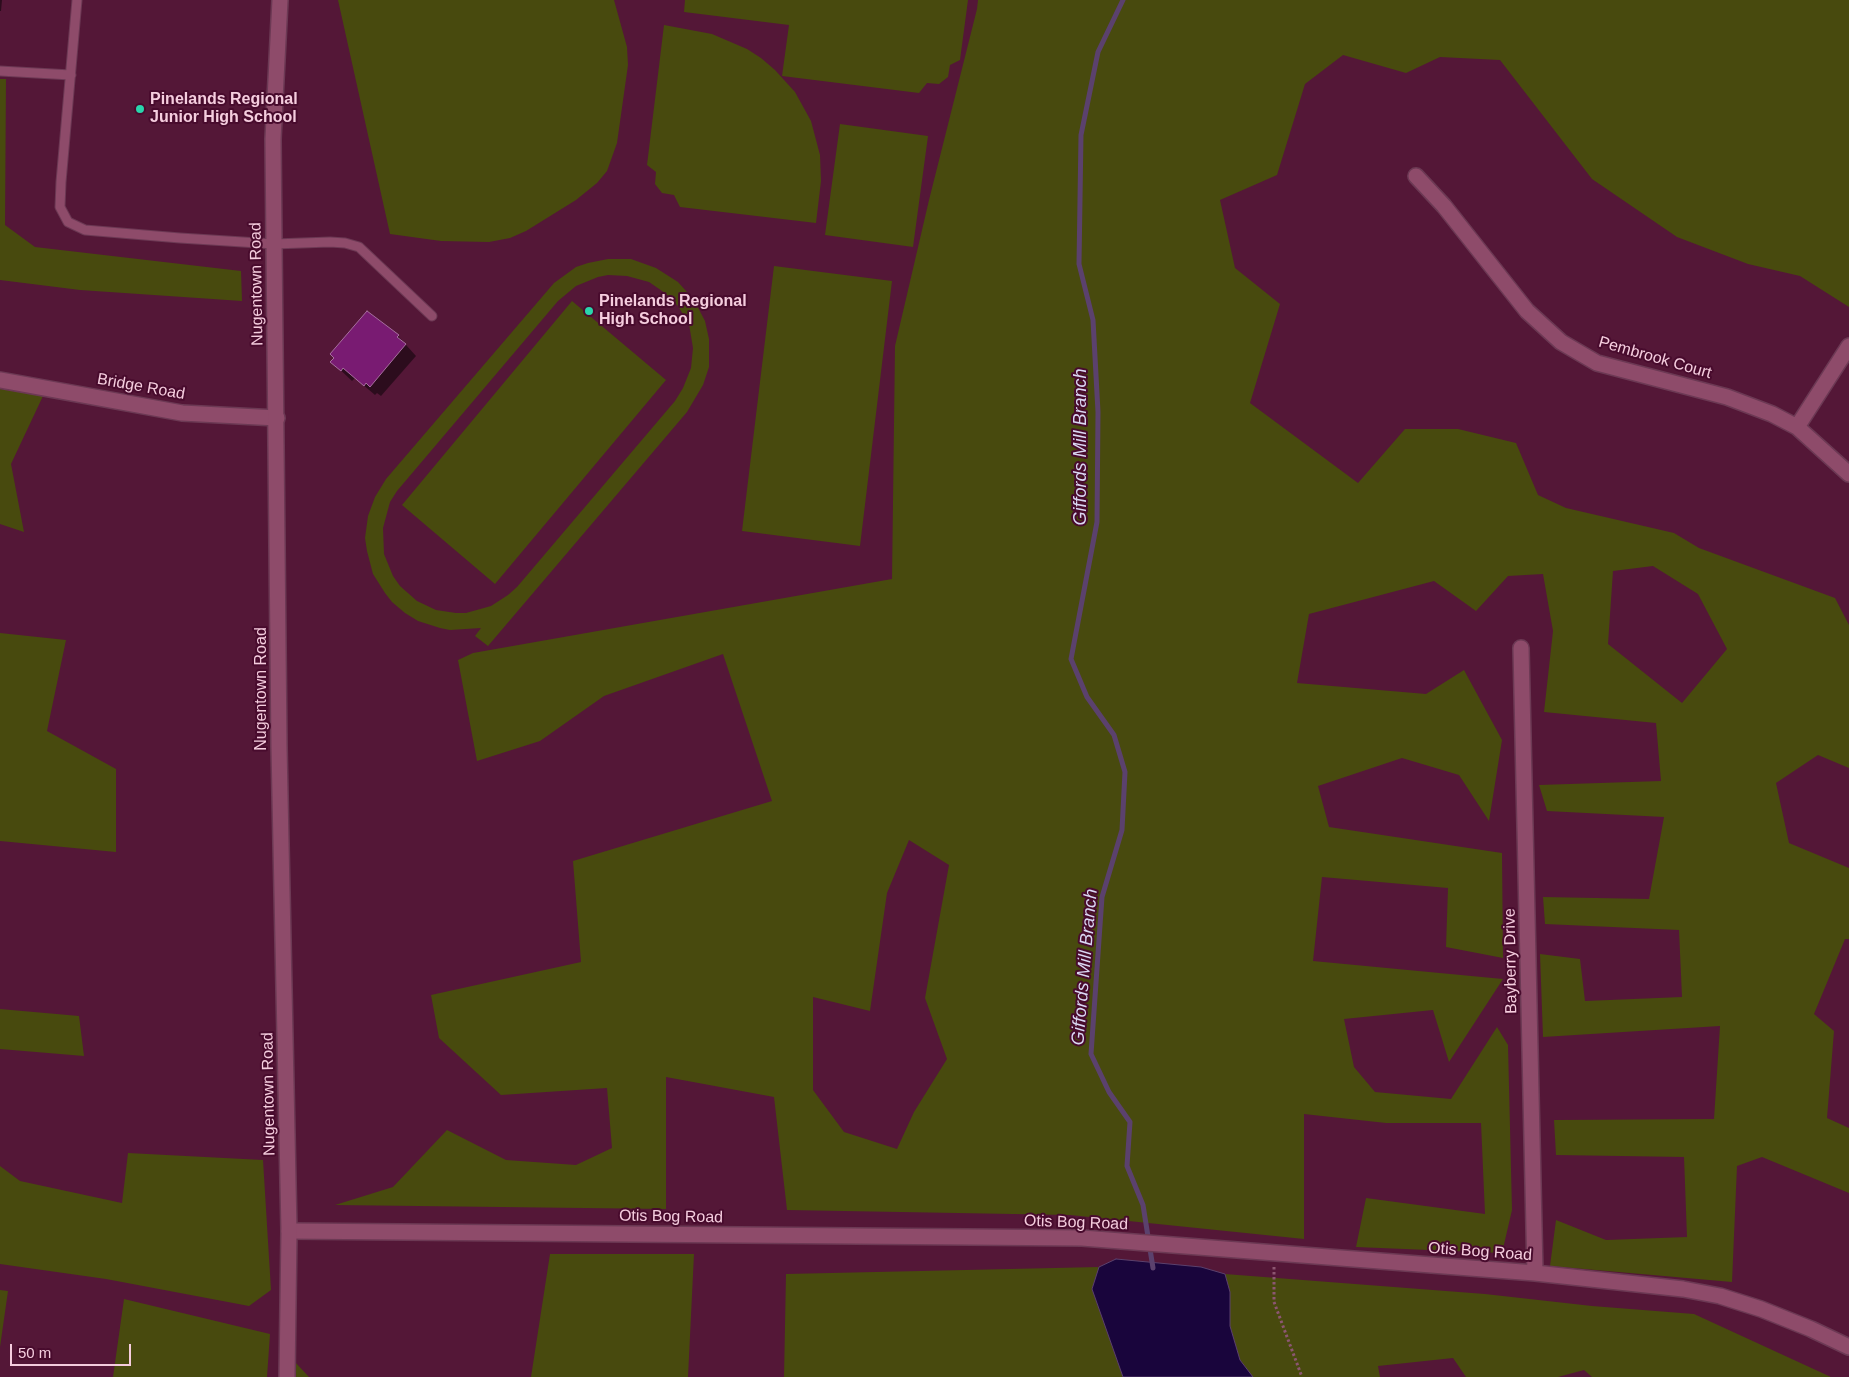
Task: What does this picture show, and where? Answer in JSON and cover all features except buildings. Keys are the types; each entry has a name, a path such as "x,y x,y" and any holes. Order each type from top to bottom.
{"street":[{"name":"Nugentown Road","path":"280,0 274,139 274,244 280,757 289,1231 287,1377"},
{"name":"Pembrook Court","path":"1416,176 1444,206 1528,311 1561,342 1597,363 1727,397 1772,414 1797,427 1849,474"},
{"path":"1797,427 1849,346"},
{"name":"Bridge Road","path":"0,380 182,413 277,418"},
{"name":"Bayberry Drive","path":"1521,648 1534,1273"},
{"name":"Otis Bog Road","path":"289,1231 1082,1238 1534,1273 1683,1289 1720,1296 1761,1309 1849,1347"}],"lane":[{"path":"78,0 61,182 60,206 68,222 85,230 121,233 274,244 345,243 359,247 432,316"},
{"path":"0,71 71,75"}],"path":[{"path":"1274,1253 1274,1302 1302,1377"}],"shaded area":[{"path":"338,0 614,0 627,47 628,65 617,143 607,171 597,183 576,200 526,231 510,238 489,242 441,241 390,234"},
{"path":"685,0 968,0 960,60 950,65 948,77 939,84 927,83 919,93 782,76 789,25 684,12"},
{"path":"978,0 1849,0 1849,307 1800,276 1748,264 1677,237 1592,179 1500,60 1440,57 1406,73 1343,55 1305,84 1277,175 1220,200 1235,268 1280,304 1250,403 1358,483 1405,429 1458,429 1516,443 1538,495 1566,508 1674,533 1699,548 1835,598 1849,625 1849,768 1818,755 1776,783 1789,843 1849,868 1849,939 1845,939 1814,1014 1834,1031 1827,1118 1849,1128 1849,1193 1762,1157 1737,1166 1732,1282 1550,1266 1556,1220 1606,1240 1687,1237 1684,1157 1556,1155 1554,1120 1714,1119 1720,1026 1543,1037 1540,954 1580,959 1585,1001 1682,997 1679,930 1545,924 1543,897 1649,899 1664,817 1547,811 1539,785 1661,781 1656,723 1544,712 1553,631 1543,574 1508,576 1476,611 1434,581 1309,614 1297,683 1426,694 1464,670 1502,740 1489,821 1459,775 1402,758 1318,786 1329,827 1502,853 1503,958 1446,947 1448,888 1322,877 1313,961 1503,979 1449,1062 1433,1010 1344,1019 1354,1067 1375,1092 1451,1099 1497,1027 1508,1045 1512,1210 1502,1253 1356,1247 1366,1198 1485,1214 1481,1123 1386,1123 1304,1114 1304,1239 1070,1215 787,1210 774,1097 666,1077 666,1209 335,1205 393,1187 447,1130 506,1160 576,1165 612,1148 607,1088 501,1095 439,1038 431,995 581,962 573,861 772,801 723,654 604,696 540,741 477,761 458,660 473,653 892,579 895,346","holes":["1653,566 1698,594 1727,649 1682,703 1608,644 1613,571","909,840 949,865 925,998 947,1059 914,1112 897,1149 844,1132 813,1090 813,997 870,1011 887,893"]},
{"path":"664,25 712,34 747,49 775,70 795,92 811,121 820,155 821,181 816,223 680,207 674,195 662,193 655,184 656,172 647,165"},
{"path":"0,79 6,79 5,225 35,247 241,271 242,301 80,290 0,280"},
{"path":"840,124 928,136 913,247 825,235"},
{"path":"608,259 631,259 656,268 678,282 694,300 705,321 709,339 709,367 703,385 687,412 488,646 475,636 481,628 450,630 418,621 392,602 373,574 365,538 368,516 375,497 386,479 554,283 576,267","holes":["608,275 627,276 649,282 665,293 678,306 689,324 693,348 691,368 683,388 675,401 517,587 508,595 491,606 466,613 436,610 417,601 400,586 393,576 384,554 383,528 390,502 397,491 558,301 576,286 598,277"]},
{"path":"774,266 892,281 860,546 742,531"},
{"path":"572,301 666,380 495,584 402,505"},
{"path":"0,389 43,396 11,464 24,532 0,524"},
{"path":"0,633 66,640 47,731 116,769 116,852 0,841"},
{"path":"0,1009 79,1016 84,1056 0,1049"},
{"path":"128,1153 263,1160 271,1290 249,1306 106,1279 0,1264 0,1166 20,1181 122,1203"},
{"path":"550,1254 694,1254 688,1377 531,1377"},
{"path":"1116,1259 1201,1267 1225,1274 1230,1292 1230,1326 1240,1360 1253,1377 1123,1377 1092,1289 1099,1267"},
{"path":"1099,1267 1092,1289 1123,1377 784,1377 786,1274"},
{"path":"1225,1274 1485,1294 1592,1306 1694,1314 1831,1377 1592,1377 1584,1370 1558,1377 1466,1377 1453,1358 1378,1366 1380,1377 1253,1377 1240,1360 1230,1326 1230,1292"},
{"path":"0,1290 8,1291 0,1347"},
{"path":"124,1299 270,1334 267,1377 113,1377"},
{"path":"295,1362 309,1377 295,1377"}],"waterway":[{"name":"Giffords Mill Branch","path":"1123,0 1098,52 1081,135 1079,264 1093,320 1098,412 1097,522 1071,659 1087,697 1114,735 1125,772 1122,830 1102,897 1091,1054 1109,1092 1130,1122 1127,1166 1143,1205 1153,1268"}],"place":[{"name":"Pinelands Regional Junior High School","path":"140,109"},
{"name":"Pinelands Regional High School","path":"589,311"}]}
